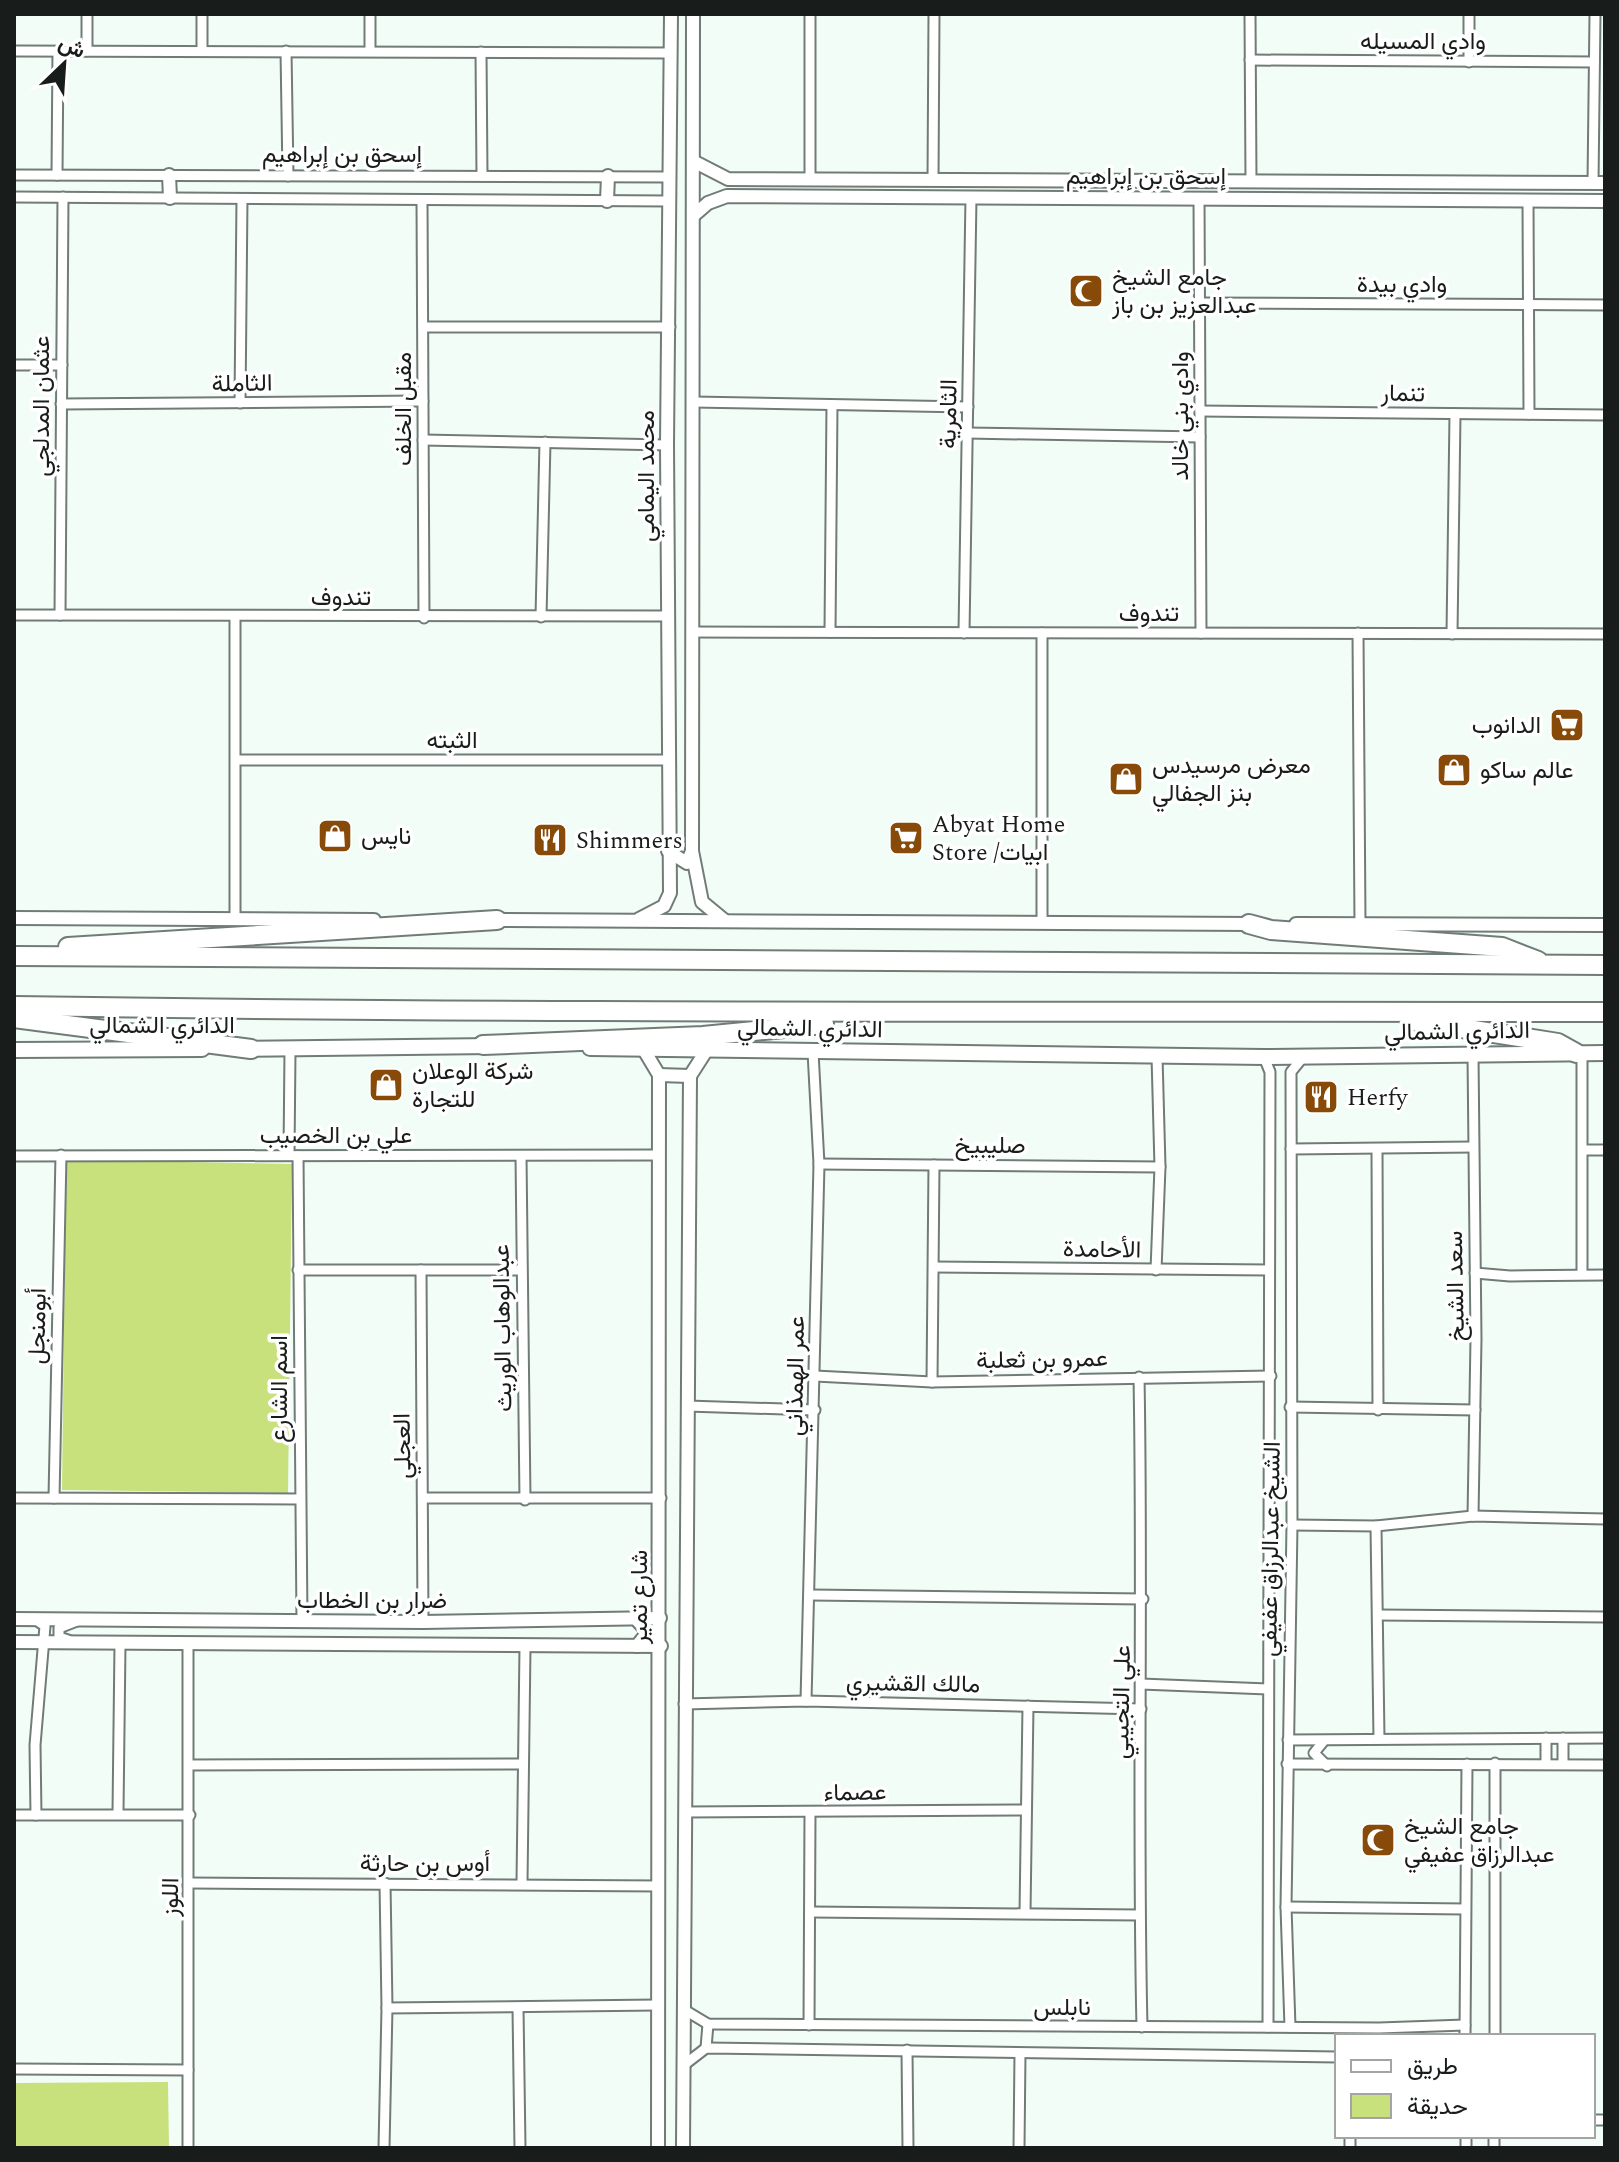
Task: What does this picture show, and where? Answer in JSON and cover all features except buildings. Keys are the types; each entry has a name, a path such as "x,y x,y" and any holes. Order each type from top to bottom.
{"highway":[{"path":"14,954 94,944 497,920"},
{"path":"1249,924 1271,930 1502,947 1548,965"},
{"path":"14,954 1605,965"},
{"name":"الدائري الشمالي","path":"14,1006 882,1014 1138,1010 1605,1012"},
{"path":"1373,1012 1558,1043 1579,1053"},
{"path":"483,1045 703,1036 825,1024 882,1014"},
{"path":"14,1018 251,1049"}],"main road":[{"name":"الدائري الشمالي","path":"14,1050 290,1051 483,1045 706,1051 1264,1057 1605,1053"}],"street":[{"path":"87,14 87,51"},
{"path":"202,14 202,51"},
{"path":"370,14 370,51"},
{"name":"محمد اليمامي","path":"636,921 664,906 670,893 667,445 671,14"},
{"name":"محمد اليمامي","path":"693,14 692,851 702,902 725,921"},
{"path":"810,14 810,179"},
{"path":"933,180 934,14"},
{"path":"1250,14 1251,181"},
{"path":"1469,14 1469,62"},
{"path":"1595,14 1599,183"},
{"path":"14,51 671,53"},
{"path":"57,175 58,51"},
{"path":"286,51 288,176"},
{"path":"481,52 482,176"},
{"name":"وادي المسيله","path":"1250,60 1594,62"},
{"name":"إسحق بن إبراهيم","path":"693,161 720,178 739,179 1599,183"},
{"name":"إسحق بن إبراهيم","path":"14,175 670,177"},
{"path":"169,175 170,198"},
{"path":"607,201 608,176"},
{"path":"739,179 727,186 730,191 742,196"},
{"path":"1328,182 1329,199"},
{"name":"إسحق بن إبراهيم","path":"693,216 718,198 742,196 1605,201"},
{"name":"إسحق بن إبراهيم","path":"14,197 670,201"},
{"name":"عثمان المدلجي","path":"60,615 63,197"},
{"name":"الثامرية","path":"964,633 971,197"},
{"name":"وادي بني خالد","path":"1199,198 1201,633"},
{"path":"240,403 242,199"},
{"name":"مقبل الخلف","path":"422,200 424,618"},
{"path":"1528,200 1529,414"},
{"name":"وادي بيدة","path":"1200,303 1605,305"},
{"path":"423,327 670,327"},
{"path":"670,350 693,350"},
{"path":"14,365 62,365"},
{"name":"الثاملة","path":"61,404 423,401"},
{"path":"693,402 968,407"},
{"path":"830,632 832,405"},
{"name":"تنمار","path":"1200,411 1605,415"},
{"path":"1452,634 1455,414"},
{"path":"967,433 1200,437"},
{"path":"423,440 667,445"},
{"path":"541,617 545,442"},
{"name":"تندوف","path":"14,615 667,616"},
{"path":"235,616 235,919"},
{"name":"تندوف","path":"692,632 1605,634"},
{"path":"1042,633 1042,923"},
{"path":"1358,633 1360,924"},
{"name":"الثبته","path":"236,760 668,760"},
{"path":"668,851 687,863 692,851"},
{"path":"14,918 1605,925"},
{"path":"644,1050 659,1075 690,1076"},
{"name":"اسم الشارع","path":"290,1051 298,1270 302,1622"},
{"path":"683,2148 690,1076 706,1051"},
{"name":"عمر الهمذاني","path":"806,1701 811,1595 819,1164 813,1052"},
{"path":"1579,1053 1584,1150 1582,1274"},
{"name":"سعد الشيخ","path":"1473,1055 1473,1516"},
{"path":"1156,1270 1160,1167 1157,1056"},
{"path":"1270,1072 1291,1072 1304,1056"},
{"name":"الشيخ عبدالرزاق عفيفي","path":"1264,1057 1270,1072 1268,2027"},
{"name":"الشيخ عبدالرزاق عفيفي","path":"1290,2027 1286,1907 1292,1525 1291,1072"},
{"name":"شارع تمير","path":"658,2148 661,1646 659,1075"},
{"path":"1291,1149 1473,1147"},
{"path":"1377,1150 1378,1410"},
{"path":"1584,1150 1605,1150"},
{"name":"أبومنجل","path":"54,1498 61,1155"},
{"name":"علي بن الخصيب","path":"14,1156 659,1155"},
{"name":"عبدالوهاب الوريث","path":"521,1156 525,1500"},
{"name":"صليبيخ","path":"819,1164 1160,1167"},
{"path":"932,1382 934,1165"},
{"name":"الأحامدة","path":"934,1267 1269,1270"},
{"path":"298,1270 521,1270"},
{"name":"العجلي","path":"421,1270 423,1622"},
{"path":"1475,1273 1510,1276 1605,1275"},
{"name":"عمرو بن ثعلبة","path":"815,1376 932,1382 1271,1376"},
{"name":"علي التجيبي","path":"1139,1377 1143,1599 1139,1915 1142,2027"},
{"path":"687,1406 815,1410"},
{"path":"1290,1407 1475,1410"},
{"path":"14,1498 299,1499"},
{"path":"423,1498 661,1498"},
{"path":"1292,1525 1376,1526 1473,1516 1605,1519"},
{"path":"1376,1526 1379,1739"},
{"path":"661,1560 686,1561"},
{"path":"661,1581 686,1582"},
{"path":"811,1595 1143,1599"},
{"path":"1378,1615 1605,1617"},
{"path":"83,1618 59,1628 59,1637 86,1644"},
{"name":"ضرار بن الخطاب","path":"14,1619 423,1622 660,1618"},
{"path":"33,1619 45,1626 41,1641 36,1815"},
{"path":"636,1619 648,1632 637,1646"},
{"name":"ضرار بن الخطاب","path":"14,1642 188,1646 661,1646"},
{"path":"118,1812 120,1645"},
{"name":"اللوز","path":"188,1646 188,2148"},
{"path":"522,1883 525,1647"},
{"path":"1141,1684 1268,1689"},
{"name":"مالك القشيري","path":"684,1704 806,1701 1141,1709"},
{"path":"1025,1913 1024,1810 1028,1706"},
{"path":"1546,1738 1546,1763"},
{"path":"1563,1738 1563,1763"},
{"path":"1288,1740 1605,1738"},
{"path":"1323,1742 1314,1753 1327,1766"},
{"path":"1495,1763 1495,2034"},
{"path":"189,1765 523,1764"},
{"path":"1287,1764 1605,1765"},
{"path":"1465,2031 1467,1764"},
{"name":"عصماء","path":"686,1812 1024,1810"},
{"path":"14,1815 118,1812 190,1815"},
{"path":"809,2025 810,1813"},
{"name":"أوس بن حارثة","path":"190,1883 659,1886"},
{"path":"384,2148 387,2008 385,1883"},
{"path":"1286,1907 1465,1909"},
{"path":"811,1912 1139,1915"},
{"path":"387,2008 657,2005"},
{"path":"1268,2008 1279,2016 1289,2007"},
{"path":"518,2008 520,2148"},
{"path":"683,2009 708,2024 706,2048 684,2065"},
{"name":"نابلس","path":"708,2024 1465,2031"},
{"name":"نابلس","path":"706,2048 1335,2057"},
{"path":"907,2050 908,2148"},
{"path":"1019,2148 1020,2053"},
{"path":"14,2069 188,2070"}],"green space":[{"path":"66,1160 292,1164 288,1493 62,1490"},
{"path":"168,2082 169,2148 14,2148 14,2083"}],"place":[{"name":"جامع الشيخ عبدالعزيز بن باز","path":"1086,291"},
{"name":"الدانوب","path":"1567,725"},
{"name":"عالم ساكو","path":"1454,770"},
{"name":"معرض مرسيدس بنز الجفالي","path":"1126,779"},
{"name":"نايس","path":"335,836"},
{"name":"Abyat Home Store /ابيات","path":"906,838"},
{"name":"Shimmers","path":"550,840"},
{"name":"شركة الوعلان للتجارة","path":"386,1085"},
{"name":"Herfy","path":"1321,1097"},
{"name":"جامع الشيخ عبدالرزاق عفيفي","path":"1378,1840"}]}
